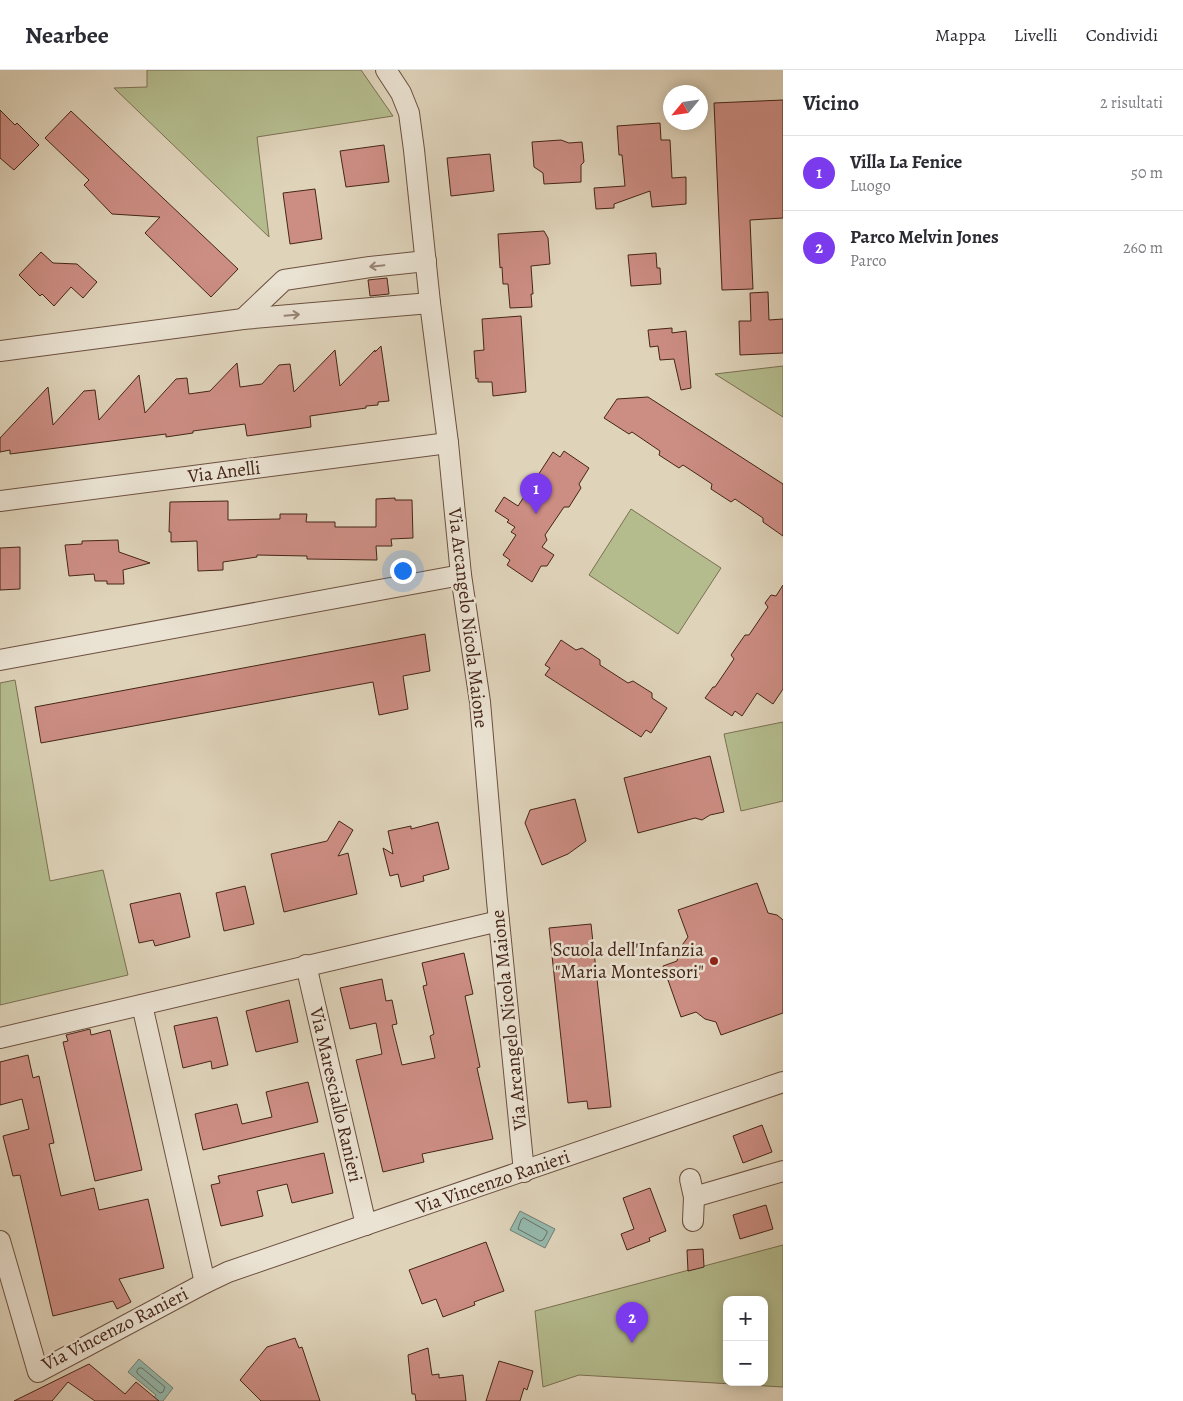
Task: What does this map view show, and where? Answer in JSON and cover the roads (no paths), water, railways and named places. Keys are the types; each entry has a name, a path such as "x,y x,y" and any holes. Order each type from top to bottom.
{"street":[{"name":"Via Arcangelo Nicola Maione","path":"386,70 401,93 409,113 448,443 461,575 480,702 524,1172"},
{"path":"243,319 284,280 426,261"},
{"path":"0,351 243,319 430,303"},
{"name":"Via Anelli","path":"0,501 448,443"},
{"path":"0,660 461,575"},
{"path":"0,1038 499,921"},
{"name":"Via Maresciallo Ranieri","path":"306,965 366,1225"},
{"name":"Via Vincenzo Ranieri","path":"142,1004 205,1283"},
{"name":"Via Vincenzo Ranieri","path":"0,1241 38,1372 228,1272 783,1082"},
{"path":"693,1221 692,1188 783,1171"}],"water":[{"path":"520,1211 555,1229 545,1248 510,1230"},
{"path":"139,1359 173,1388 163,1401 151,1401 156,1395 128,1372"}],"place":[{"name":"Villa La Fenice","path":"536,514"},
{"name":"Scuola dell'Infanzia \"Maria Montessori\"","path":"714,961"},
{"name":"Parco Melvin Jones","path":"632,1343"}]}
